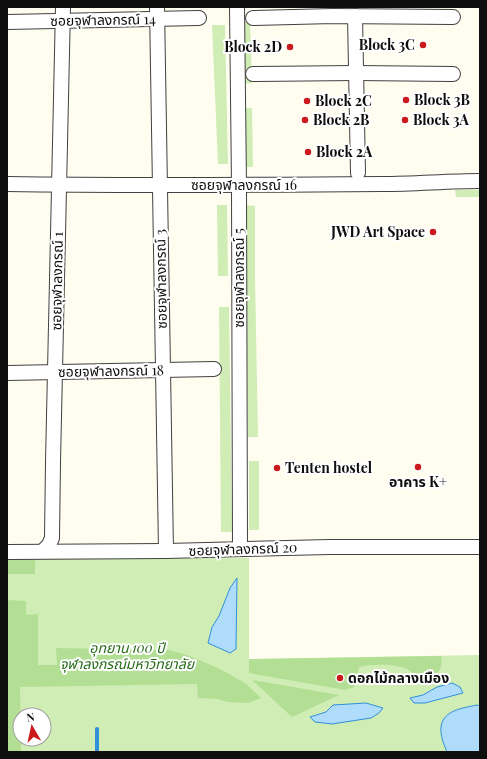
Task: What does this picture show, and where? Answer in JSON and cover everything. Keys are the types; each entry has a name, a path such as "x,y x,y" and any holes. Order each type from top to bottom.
{"street":[{"name":"ซอยจุฬาลงกรณ์ 5","path":"237,7 240,549"},
{"path":"253,18 333,11 355,16 453,17"},
{"name":"ซอยจุฬาลงกรณ์ 14","path":"7,22 63,14 157,13 199,18"},
{"name":"ซอยจุฬาลงกรณ์ 3","path":"157,13 166,551"},
{"name":"ซอยจุฬาลงกรณ์ 1","path":"43,551 49,545 52,538 63,14"},
{"path":"355,16 358,173"},
{"path":"253,74 453,74"},
{"name":"ซอยจุฬาลงกรณ์ 16","path":"7,184 59,186 239,186 480,181"},
{"name":"ซอยจุฬาลงกรณ์ 18","path":"7,373 214,369"},
{"name":"ซอยจุฬาลงกรณ์ 20","path":"7,552 166,551 330,547 480,547"}],"green space":[{"path":"241,22 250,22 252,83 242,84"},
{"path":"212,25 225,25 228,164 218,164"},
{"path":"243,108 252,108 253,167 244,167"},
{"path":"455,190 480,190 480,197 456,197"},
{"path":"217,205 227,205 228,276 218,276"},
{"path":"245,205 255,206 258,437 248,437"},
{"path":"219,307 229,307 232,532 221,532"},
{"path":"249,461 259,461 259,530 249,530"},
{"name":"อุทยาน 100 ปี จุฬาลงกรณ์มหาวิทยาลัย","path":"249,558 249,659 480,655 480,752 7,752 7,559"},
{"path":"7,559 35,559 35,574 7,574"},
{"path":"7,600 26,601 26,615 38,614 38,665 57,665 56,648 169,650 187,655 220,669 245,683 261,698 248,703 198,698 197,684 20,687 20,707 12,707 12,747 21,747 21,752 7,752"},
{"path":"441,656 441,667 439,671 433,676 418,681 410,671 393,665 371,665 359,667 354,687 346,690 249,673 249,659"},
{"path":"252,680 339,695 292,717"}],"water":[{"path":"237,578 236,649 230,653 208,643 212,627 219,616 230,588"},
{"path":"452,683 460,687 463,693 425,703 414,703 410,698 423,695 437,687"},
{"path":"366,703 383,708 379,713 371,718 332,724 315,722 310,717 326,712 333,705"},
{"path":"477,705 480,706 480,752 447,752 441,733 443,721 450,713 454,711"}],"waterway":[{"path":"97,729 97,752"}],"place":[{"name":"Block 3C","path":"423,45"},
{"name":"Block 2D","path":"290,47"},
{"name":"Block 3B","path":"406,100"},
{"name":"Block 2C","path":"307,101"},
{"name":"Block 2B","path":"305,120"},
{"name":"Block 3A","path":"405,120"},
{"name":"Block 2A","path":"308,152"},
{"name":"JWD Art Space","path":"433,232"},
{"name":"อาคาร K+","path":"418,467"},
{"name":"Tenten hostel","path":"277,468"},
{"name":"ดอกไม้กลางเมือง","path":"340,678"}]}
